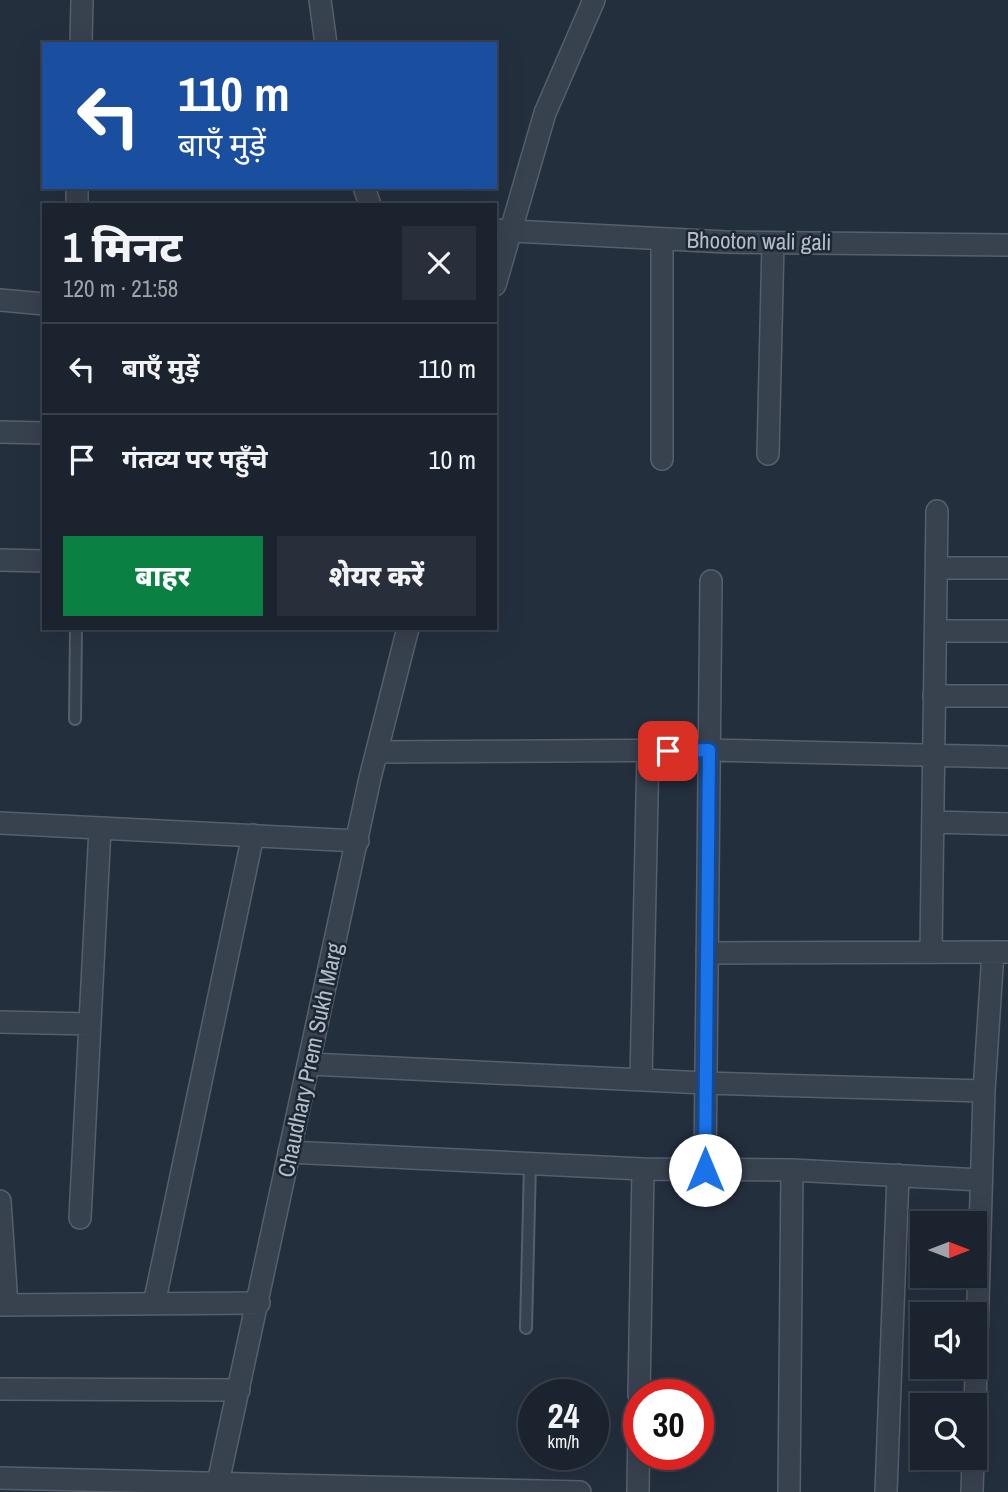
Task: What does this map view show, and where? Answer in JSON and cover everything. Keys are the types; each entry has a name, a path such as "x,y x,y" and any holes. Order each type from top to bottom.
{"street":[{"path":"81,42 82,0"},
{"path":"320,0 326,42"},
{"path":"497,271 503,230 545,113 594,0"},
{"name":"Bhooton wali gali","path":"503,230 773,243 1008,245"},
{"path":"662,239 662,459"},
{"path":"768,454 773,243"},
{"path":"0,300 42,304"},
{"path":"0,432 42,433"},
{"path":"931,953 937,510"},
{"path":"0,560 42,561"},
{"path":"937,568 1008,568"},
{"path":"705,1170 711,581"},
{"name":"Chaudhary Prem Sukh Marg","path":"217,1488 377,752 408,630"},
{"path":"936,631 1008,631"},
{"path":"934,696 1008,696"},
{"path":"377,752 709,750 1008,757"},
{"path":"641,1080 648,751"},
{"path":"933,822 1008,824"},
{"path":"0,823 358,841"},
{"path":"80,1218 100,828"},
{"path":"154,1304 253,835"},
{"path":"707,953 1000,952 984,1091 975,1393"},
{"path":"0,1022 90,1024"},
{"path":"310,1064 705,1083 984,1091"},
{"path":"289,1152 643,1170 792,1170 981,1180"},
{"path":"639,1379 643,1170"},
{"path":"789,1492 792,1170"},
{"path":"886,1492 898,1175"},
{"path":"0,1201 4,1305 259,1303"},
{"path":"0,1389 239,1391"},
{"path":"638,1470 638,1492"},
{"path":"972,1492 973,1470"},
{"path":"0,1478 217,1488 580,1492"}],"lane":[{"path":"75,719 76,630"},
{"path":"526,1328 530,1164"}],"route":[{"path":"668,751 709,750 705,1170"}]}
